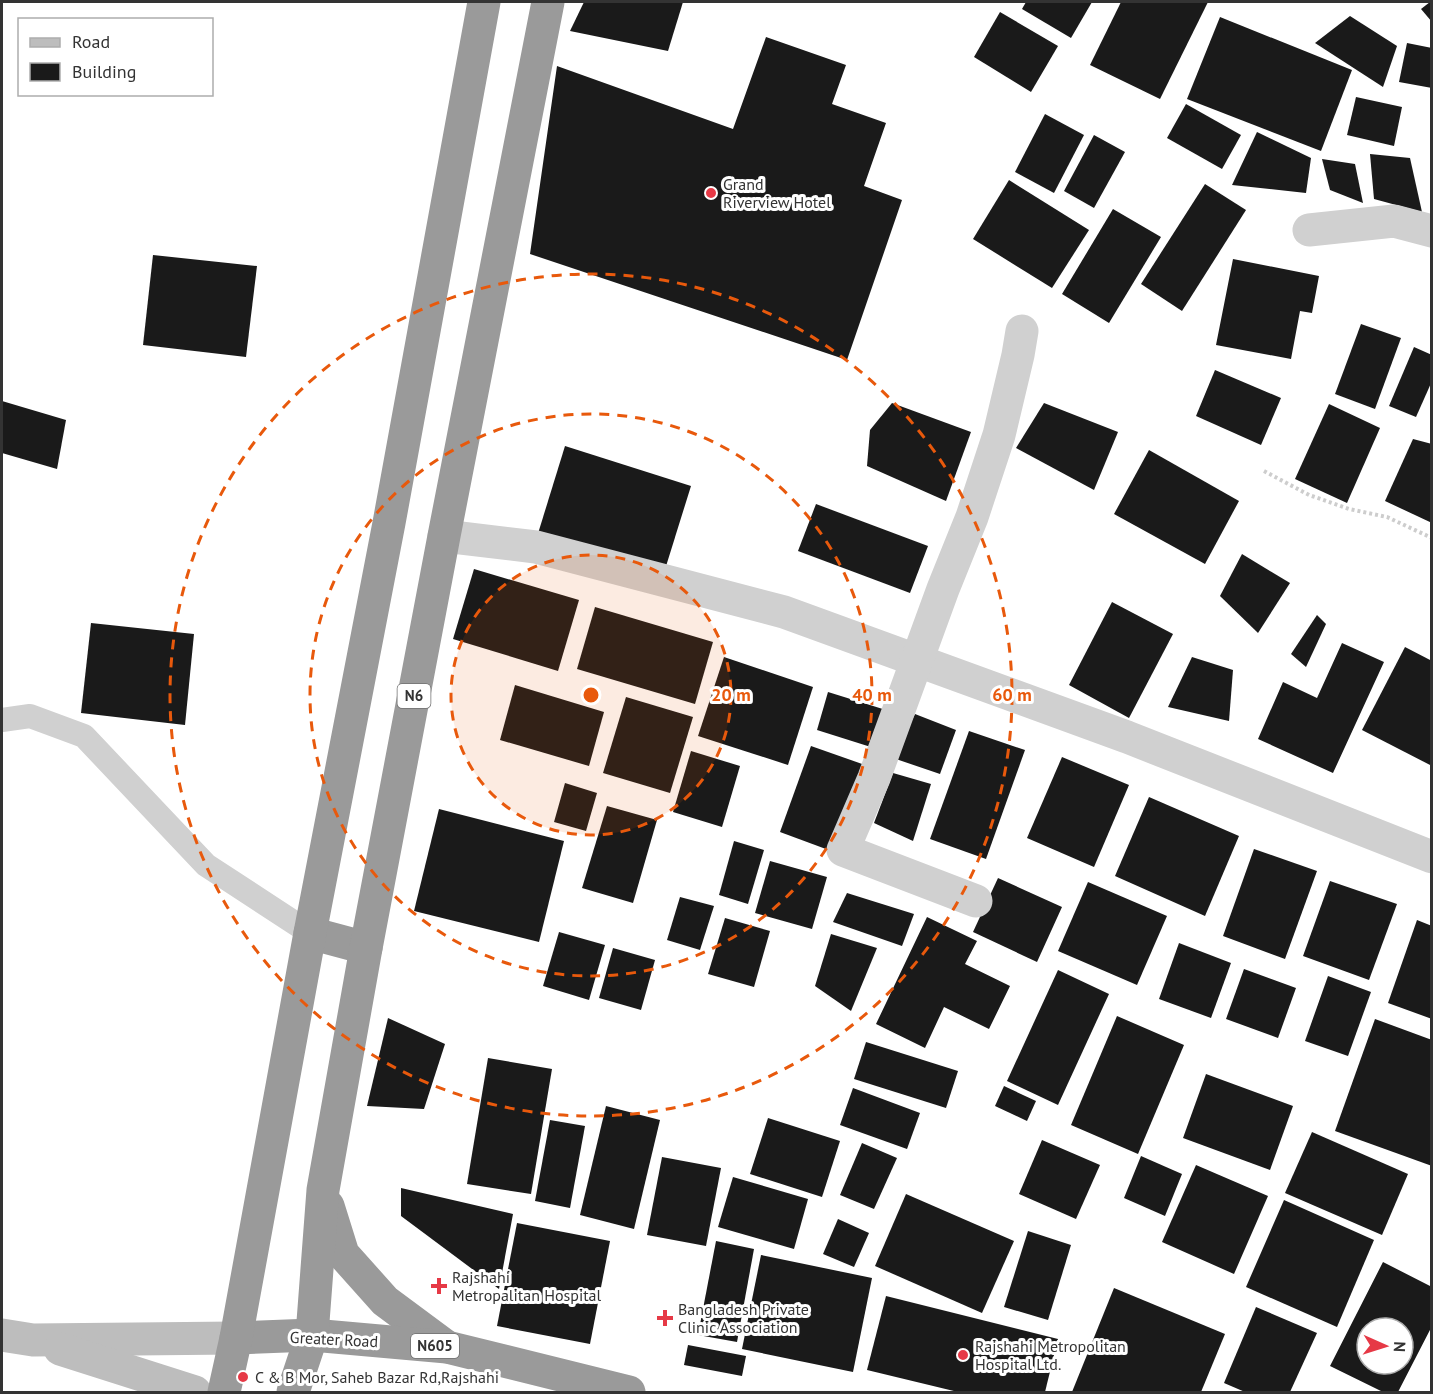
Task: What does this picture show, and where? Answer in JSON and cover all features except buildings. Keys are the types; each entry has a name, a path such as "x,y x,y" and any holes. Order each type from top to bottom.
{"highway":[{"path":"224,1392 389,523 484,2"},
{"name":"N6","path":"293,1392 312,1335 322,1190 444,536 548,2"},
{"path":"310,933 366,948"},
{"path":"322,1190 343,1254 385,1301 447,1347"},
{"name":"Greater Road","path":"236,1338 312,1335 447,1347 628,1392"}],"street":[{"path":"1309,231 1394,221 1431,231"},
{"path":"976,901 843,850 874,778 943,589 972,518 996,445 1022,331"},
{"path":"444,536 536,547 773,609 1127,737 1431,856"},
{"name":"Greater Road","path":"17,1338 236,1338"},
{"name":"Greater Road","path":"17,1338 195,1392"}],"lane":[{"path":"2,720 30,716 84,736 206,865 310,933"}],"path":[{"path":"1264,471 1309,495 1349,509 1387,517 1431,538"}],"place":[{"name":"Grand Riverview Hotel","path":"711,193"},
{"name":"Rajshahi Metropalitan Hospital","path":"439,1286"},
{"name":"Bangladesh Private Clinic Association","path":"665,1318"},
{"name":"Rajshahi Metropolitan Hospital Ltd.","path":"963,1355"},
{"name":"C & B Mor, Saheb Bazar Rd,Rajshahi","path":"243,1377"}]}
